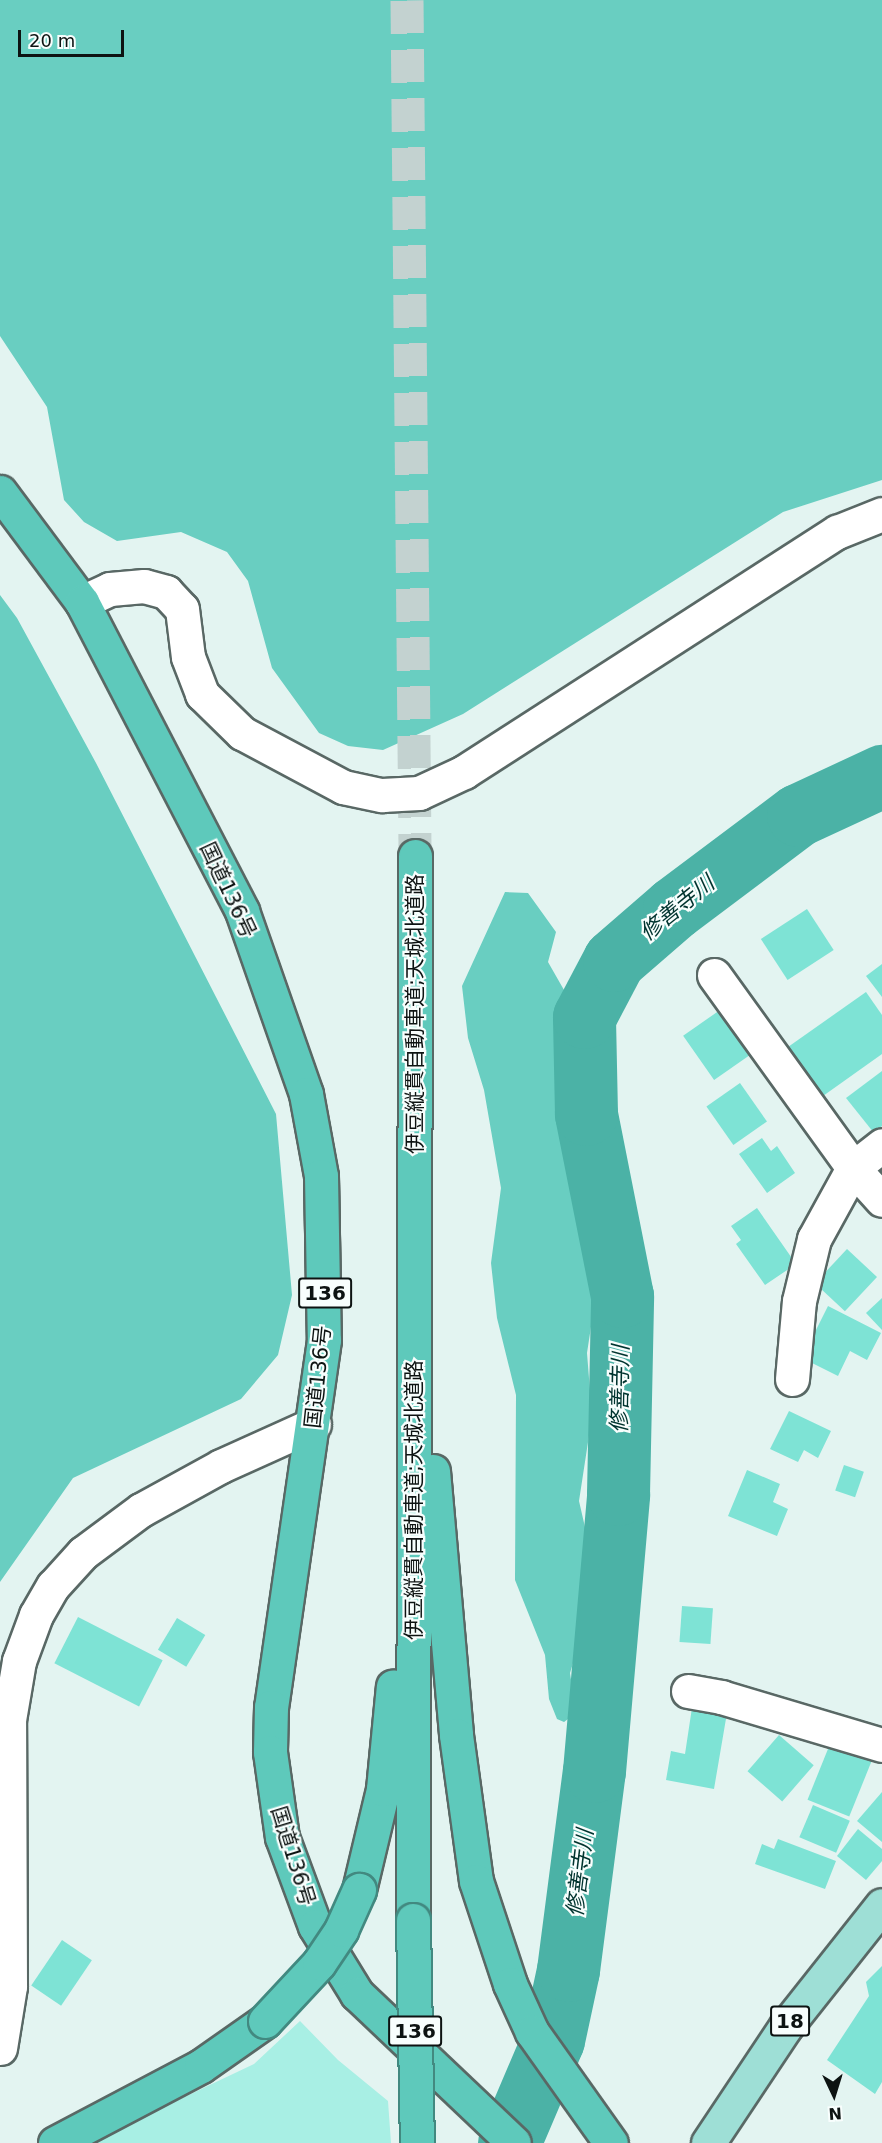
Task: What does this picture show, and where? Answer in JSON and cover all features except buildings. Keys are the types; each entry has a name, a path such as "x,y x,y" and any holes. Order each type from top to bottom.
{"highway":[{"name":"国道136号","path":"0,492 82,602 242,911 306,1094 321,1176 325,1247 324,1340 314,1424 271,1707 271,1763 282,1837 315,1926 336,1964 357,1994 469,2103 514,2143"},
{"name":"伊豆縦貫自動車道;天城北道路","path":"415,856 413,1920 417,2143"},
{"path":"415,1266 465,1827 490,1930 532,2032 611,2143"},
{"path":"55,2143 201,2066 265,2021 319,1963 341,1930 359,1890 376,1825 389,1746 404,1413 414,1343"}],"main road":[{"name":"18","path":"708,2143 786,2026 882,1905"}],"street":[{"path":"82,602 110,589 144,586 166,592 182,609 188,657 202,694 242,734 343,787 382,795 419,792 464,772 837,532 882,514"},
{"path":"714,975 853,1168 882,1200"},
{"path":"792,1378 799,1301 814,1239 853,1168 882,1145"},
{"path":"0,2048 10,1986 9,1720 19,1661 36,1615 53,1586 82,1553 141,1510 221,1466 314,1424"},
{"path":"688,1691 744,1703 882,1745"}],"green space":[{"path":"0,0 882,0 882,480 783,512 463,714 383,750 348,746 319,733 272,668 248,581 227,552 181,532 117,541 84,522 64,500 47,407 0,336"},
{"path":"0,595 17,618 96,763 276,1114 292,1295 278,1355 241,1399 73,1478 0,1582"},
{"path":"505,892 528,893 556,932 548,962 568,997 564,1027 572,1146 600,1268 587,1353 592,1416 579,1501 590,1549 593,1597 570,1673 576,1713 564,1722 557,1719 549,1699 545,1655 515,1580 516,1395 497,1318 491,1263 501,1188 484,1090 468,1038 462,986"},
{"path":"300,2021 338,2060 388,2101 391,2143 96,2143 98,2138 254,2064"}],"waterway":[{"name":"修善寺川","path":"509,2143 553,2040 568,1970 594,1771 618,1494 622,1296 586,1114 584,1017 614,960 674,908 798,815 882,776"}],"tunnel":[{"path":"407,0 415,856"}]}
